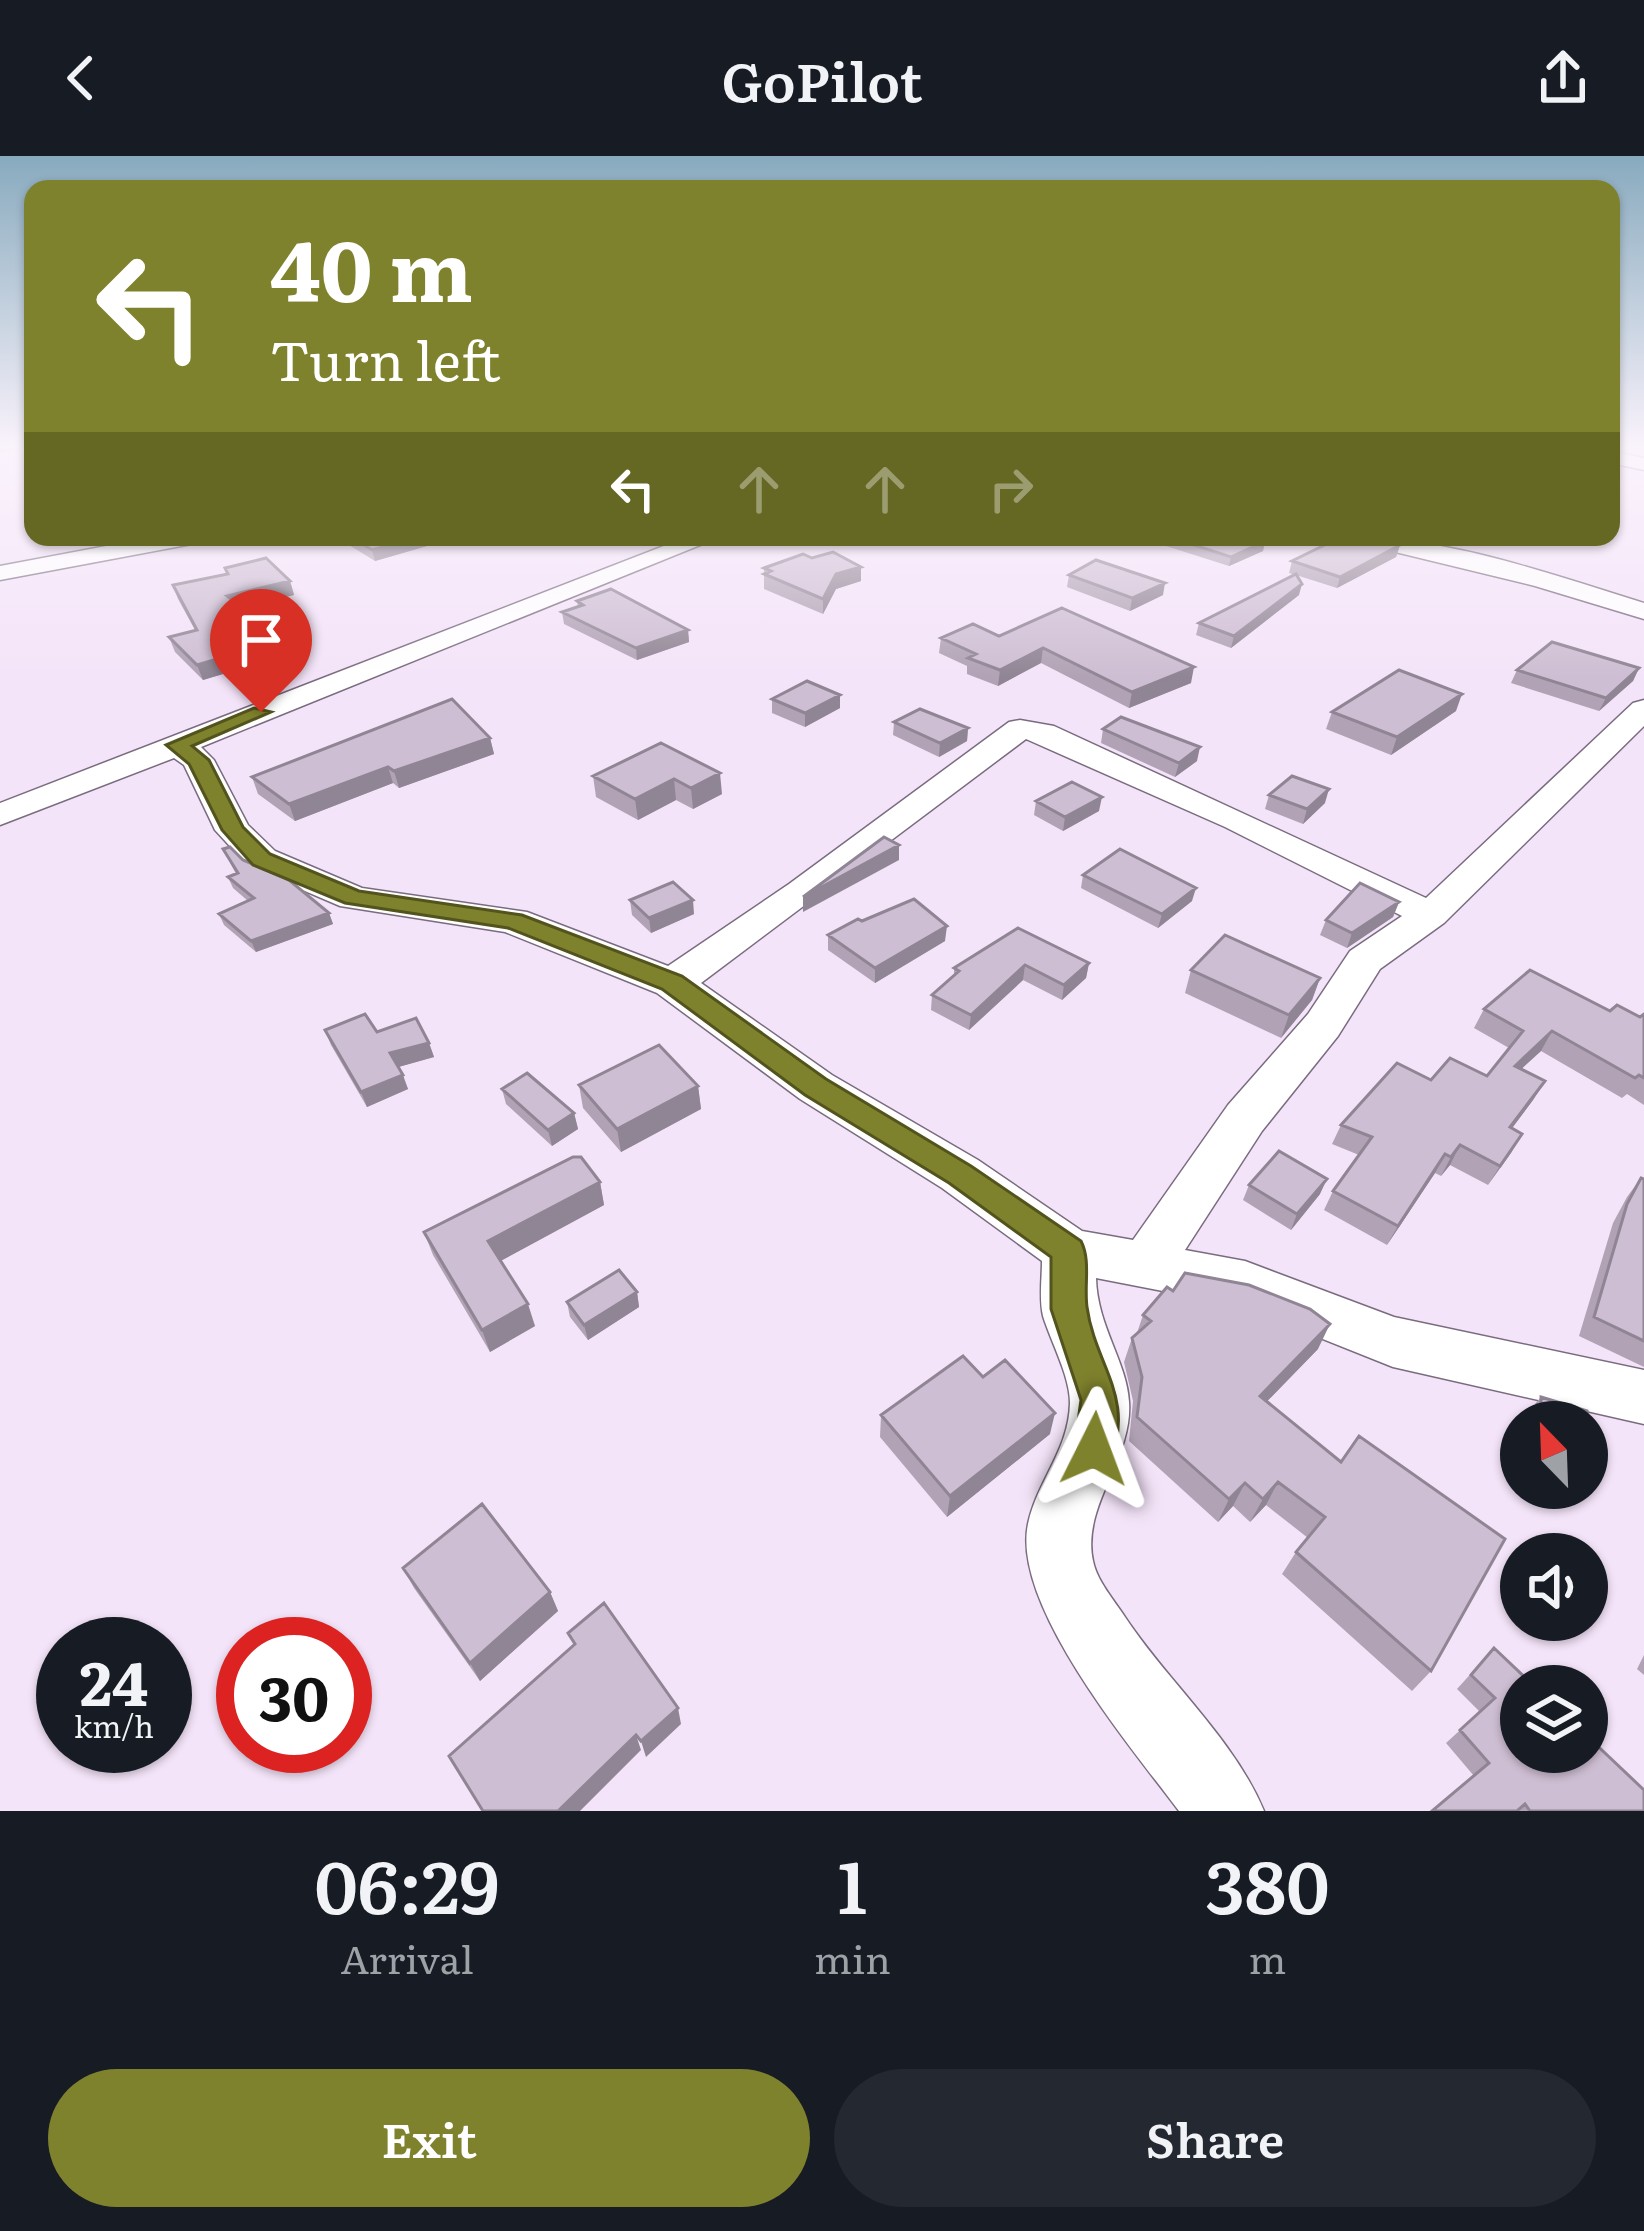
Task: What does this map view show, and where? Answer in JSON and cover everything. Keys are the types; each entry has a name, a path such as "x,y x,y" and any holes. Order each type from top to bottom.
{"street":[{"path":"0,573 143,546"},
{"path":"0,815 685,546"},
{"path":"1400,546 1644,610"},
{"path":"1147,1263 1245,1118 1323,1025 1365,961 1430,914 1644,709"},
{"path":"672,983 803,892 1012,732 1030,728 1237,820 1430,914"},
{"path":"176,745 198,760 240,841 262,860 354,898 513,921 672,983 816,1087 960,1174 1069,1251 1147,1263 1262,1290 1410,1346 1644,1397"},
{"path":"1069,1251 1069,1309 1100,1400 1094,1449 1060,1524 1060,1564 1079,1608 1120,1674 1226,1811"}],"building":[{"path":"1197,546 1254,546 1231,557"},
{"path":"1323,546 1398,546 1340,577 1292,561"},
{"path":"833,552 861,567 836,574 823,599 764,574 771,571 764,568 803,554 812,558"},
{"path":"266,558 290,581 227,596 259,619 243,623 268,644 197,665 169,637 197,630 173,585 228,574 225,568"},
{"path":"1096,560 1165,583 1132,598 1069,575"},
{"path":"1296,574 1302,584 1234,636 1199,623"},
{"path":"611,589 688,630 636,648 562,612"},
{"path":"1062,608 1194,667 1132,692 1043,648 1000,670 968,658 976,654 941,638 973,624 999,636"},
{"path":"1552,642 1639,668 1606,698 1517,670"},
{"path":"1399,670 1462,694 1397,737 1332,712"},
{"path":"807,681 840,695 805,713 772,699"},
{"path":"452,699 490,738 394,771 388,767 289,804 252,777"},
{"path":"920,709 968,728 940,743 894,722"},
{"path":"1121,717 1200,747 1179,763 1103,729"},
{"path":"661,743 720,773 691,788 674,779 635,799 593,776"},
{"path":"1292,776 1329,789 1307,809 1269,795"},
{"path":"1072,782 1102,797 1065,817 1036,801"},
{"path":"884,837 899,845 803,897"},
{"path":"230,847 243,860 289,880 329,913 251,941 219,914 254,898 228,877 238,873 223,849"},
{"path":"1120,849 1196,888 1162,914 1083,875"},
{"path":"673,882 693,900 649,918 630,900"},
{"path":"1360,883 1399,902 1352,933 1326,920"},
{"path":"914,899 947,926 875,968 828,935 858,919"},
{"path":"1018,928 1089,963 1064,985 1025,965 971,1015 932,995 959,971 954,968"},
{"path":"1225,935 1320,978 1289,1015 1191,970"},
{"path":"1530,970 1610,1011 1617,1005 1640,1017 1644,1014 1644,1078 1635,1078 1552,1031 1515,1066 1545,1081 1510,1127 1522,1134 1500,1166 1460,1145 1451,1157 1445,1154 1398,1226 1333,1191 1372,1137 1341,1125 1397,1063 1431,1080 1450,1058 1487,1076 1523,1031 1484,1009"},
{"path":"365,1014 377,1032 416,1018 429,1043 390,1053 403,1075 361,1092 325,1030"},
{"path":"659,1045 698,1086 617,1129 579,1085"},
{"path":"527,1073 574,1113 548,1130 502,1089"},
{"path":"1279,1151 1327,1179 1297,1214 1249,1185"},
{"path":"581,1157 600,1182 488,1241 528,1304 482,1330 424,1232"},
{"path":"1641,1178 1644,1341 1594,1317 1627,1204"},
{"path":"619,1270 637,1292 584,1325 567,1302"},
{"path":"1185,1273 1249,1285 1310,1309 1330,1324 1260,1396 1341,1462 1359,1436 1500,1535 1500,1548 1431,1671 1296,1552 1325,1517 1278,1482 1263,1499 1245,1483 1229,1499 1137,1417 1142,1377 1132,1338 1151,1321 1143,1315 1167,1287 1173,1291"},
{"path":"963,1356 983,1377 1005,1360 1055,1413 950,1496 881,1415"},
{"path":"482,1504 550,1592 470,1663 403,1568"},
{"path":"604,1603 678,1708 641,1741 636,1735 558,1811 483,1811 449,1756 575,1644 568,1633"},
{"path":"1494,1648 1512,1665 1500,1665 1500,1773 1608,1773 1608,1756 1644,1790 1644,1811 1530,1811 1525,1804 1517,1811 1432,1811 1489,1763 1460,1730 1495,1698 1471,1675"}],"route":[{"path":"261,712 176,745 198,760 240,841 262,860 354,898 513,921 672,983 816,1087 960,1174 1069,1251 1069,1309 1100,1400 1094,1449"}]}
